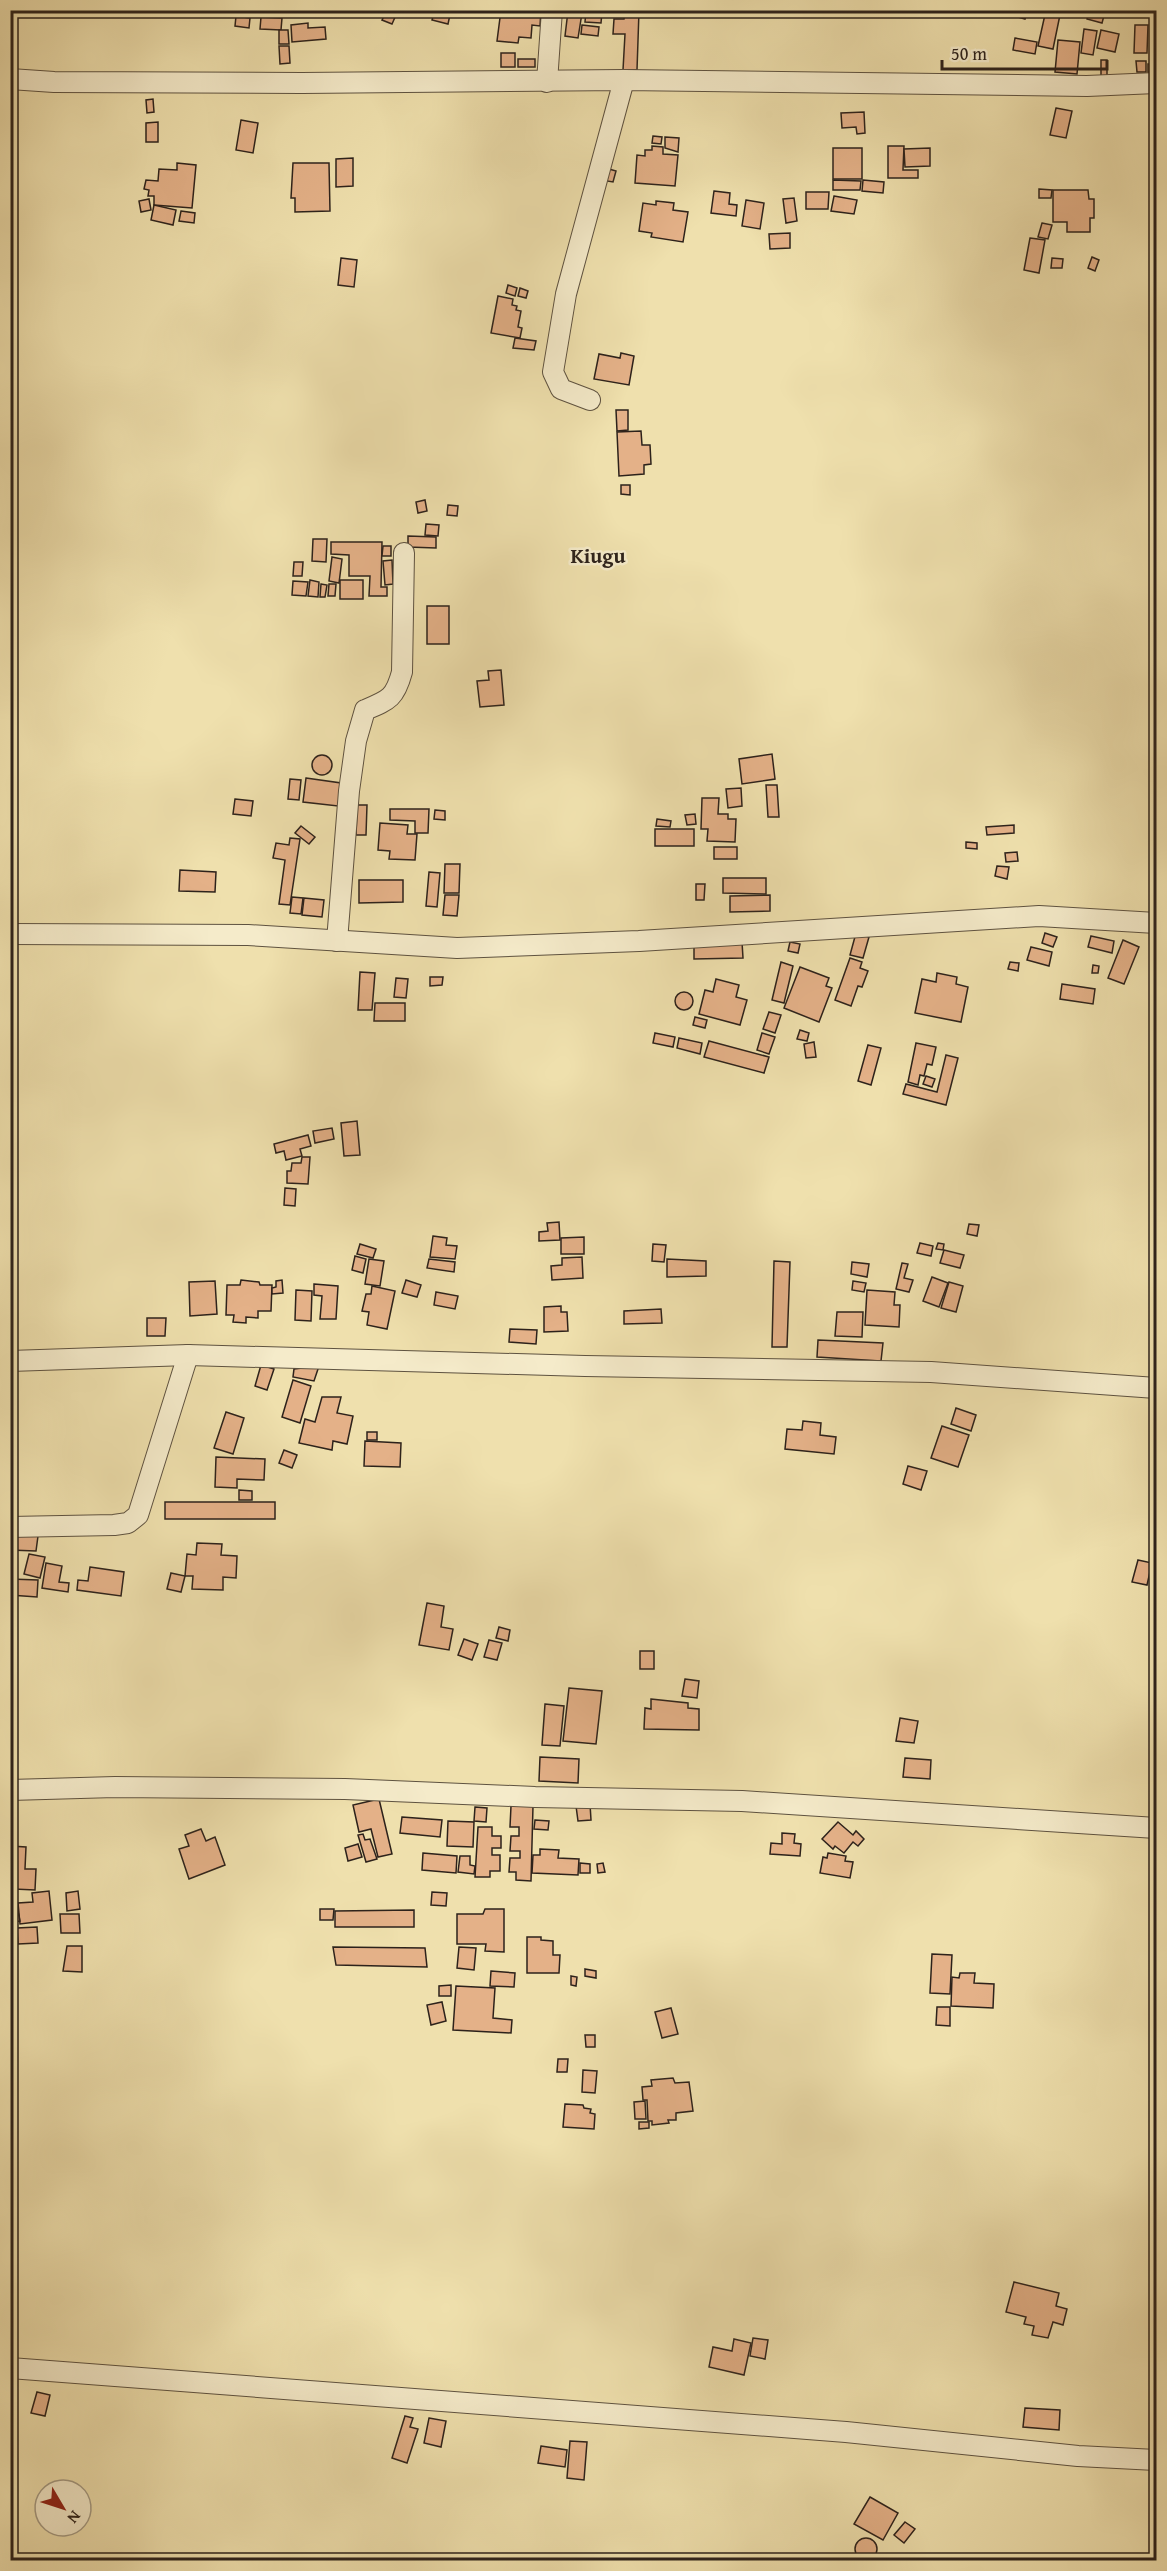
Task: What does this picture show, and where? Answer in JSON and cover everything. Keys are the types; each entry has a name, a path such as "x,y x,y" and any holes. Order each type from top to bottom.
{"street":[{"path":"547,82 552,10"},
{"path":"10,79 279,83 624,80 1087,86 1156,83"},
{"path":"590,400 561,389 553,372 566,294 624,80"},
{"path":"337,940 349,791 360,723 365,710 388,700 397,689 402,672 404,553"},
{"path":"10,934 248,935 456,948 639,941 1038,916 1156,922"},
{"path":"10,1527 114,1525 128,1523 138,1515 188,1355"},
{"path":"10,1361 188,1355 585,1366 931,1372 1156,1388"},
{"path":"10,1790 115,1787 345,1789 535,1797 742,1801 1156,1828"},
{"path":"10,2368 846,2432 1078,2456 1156,2460"}],"building":[{"path":"435,10 451,10 448,24 432,20"},
{"path":"501,10 541,10 540,26 532,25 531,38 519,37 518,43 497,41"},
{"path":"625,10 639,11 637,70 623,70 625,34 613,34 614,19 624,19"},
{"path":"702,10 718,10 718,17 703,17"},
{"path":"1013,10 1028,10 1025,19 1011,15"},
{"path":"1046,10 1061,10 1053,49 1038,46"},
{"path":"1089,10 1105,12 1102,23 1087,19"},
{"path":"387,11 396,15 392,24 382,20"},
{"path":"568,11 582,13 578,38 565,36"},
{"path":"586,11 602,12 601,23 585,22"},
{"path":"236,16 250,18 249,28 235,26"},
{"path":"261,17 282,18 281,30 260,29"},
{"path":"308,23 308,28 325,27 326,39 292,42 291,25"},
{"path":"582,25 599,27 598,36 581,34"},
{"path":"1135,25 1148,25 1147,53 1134,53"},
{"path":"1156,26 1156,37 1151,37 1150,27"},
{"path":"1084,29 1097,31 1093,55 1081,53"},
{"path":"279,30 288,30 289,44 279,44"},
{"path":"1101,30 1119,34 1115,52 1097,48"},
{"path":"1015,38 1037,42 1035,54 1013,50"},
{"path":"1058,40 1080,42 1077,74 1055,72"},
{"path":"279,46 289,46 290,63 280,64"},
{"path":"501,53 515,53 515,67 501,67"},
{"path":"518,59 535,59 535,67 518,67"},
{"path":"1101,60 1107,60 1107,76 1101,76"},
{"path":"1136,61 1146,61 1146,72 1137,72"},
{"path":"1148,64 1156,64 1156,73 1148,72"},
{"path":"153,99 154,112 147,113 146,100"},
{"path":"1056,108 1072,111 1066,138 1050,135"},
{"path":"864,112 865,133 857,134 856,127 842,128 841,113"},
{"path":"241,120 258,123 253,153 236,150"},
{"path":"158,122 158,142 146,142 146,123"},
{"path":"653,136 662,137 661,144 652,143"},
{"path":"665,137 679,138 678,152 665,148"},
{"path":"652,146 663,147 663,154 678,155 675,186 635,183 637,155 645,156 645,150 652,150"},
{"path":"888,146 904,146 903,170 918,170 918,178 888,178"},
{"path":"833,148 862,148 862,179 833,179"},
{"path":"930,148 930,166 905,167 904,149"},
{"path":"353,158 353,186 336,187 336,159"},
{"path":"177,163 196,165 192,208 154,205 154,196 148,196 149,190 144,189 146,180 158,181 159,169 177,170"},
{"path":"293,163 329,163 330,211 295,212 295,198 291,198"},
{"path":"609,169 616,171 613,182 607,181"},
{"path":"833,180 861,181 860,190 833,190"},
{"path":"863,180 884,182 883,193 862,191"},
{"path":"1039,189 1052,190 1051,198 1039,198"},
{"path":"1053,190 1088,190 1089,199 1094,199 1094,218 1090,218 1090,232 1067,232 1067,222 1053,222"},
{"path":"714,191 730,193 729,204 737,205 736,216 711,213"},
{"path":"806,192 829,192 828,209 806,209"},
{"path":"834,196 857,200 854,214 831,211"},
{"path":"794,198 797,221 786,223 783,199"},
{"path":"149,199 151,210 141,212 139,201"},
{"path":"746,200 764,203 760,229 742,226"},
{"path":"656,201 674,203 673,210 688,212 683,242 651,237 652,233 639,231 643,203 656,205"},
{"path":"154,205 176,210 173,225 151,220"},
{"path":"181,211 195,213 194,223 179,221"},
{"path":"1042,223 1052,225 1048,239 1038,237"},
{"path":"790,233 790,248 770,249 769,234"},
{"path":"1030,238 1045,240 1039,273 1024,270"},
{"path":"1092,257 1099,260 1095,271 1088,268"},
{"path":"341,258 357,260 354,287 338,285"},
{"path":"1052,258 1063,259 1062,268 1051,268"},
{"path":"508,285 517,288 515,296 506,293"},
{"path":"520,288 528,291 526,298 518,296"},
{"path":"498,296 513,299 512,305 517,306 516,310 521,311 518,327 522,328 520,338 491,333"},
{"path":"515,338 536,341 534,350 513,348"},
{"path":"621,353 634,356 629,385 594,379 599,354 620,358"},
{"path":"616,410 628,410 628,430 617,431"},
{"path":"641,431 642,445 650,445 651,464 644,465 644,474 619,476 617,432"},
{"path":"621,485 630,485 630,495 621,494"},
{"path":"425,500 427,511 418,513 416,502"},
{"path":"448,505 458,506 457,516 447,515"},
{"path":"426,524 439,525 438,536 425,535"},
{"path":"408,536 436,537 436,548 408,547"},
{"path":"313,539 327,539 326,562 312,561"},
{"path":"331,542 382,542 381,587 387,587 387,596 369,596 370,576 349,576 349,555 331,554"},
{"path":"383,546 391,546 391,556 382,556"},
{"path":"332,557 342,559 339,583 329,581"},
{"path":"392,560 393,584 385,585 383,561"},
{"path":"294,562 303,562 302,576 293,576"},
{"path":"310,580 319,582 318,597 308,596"},
{"path":"340,580 363,580 363,599 340,599"},
{"path":"293,581 308,582 306,596 292,595"},
{"path":"321,584 327,585 325,597 320,597"},
{"path":"329,584 336,584 335,596 328,596"},
{"path":"427,606 449,606 449,644 427,644"},
{"path":"501,670 504,705 480,707 477,681 489,680 488,671"},
{"path":"772,754 775,779 742,784 739,759"},
{"path":"322,755 329,758 332,765 329,772 322,775 315,772 312,765 315,758"},
{"path":"306,778 341,783 338,806 303,802"},
{"path":"290,779 301,780 299,800 288,799"},
{"path":"766,785 777,785 779,817 768,817"},
{"path":"741,788 742,806 728,808 726,789"},
{"path":"702,798 719,798 718,814 728,814 728,819 736,819 735,842 707,841 708,829 701,829"},
{"path":"235,799 253,801 251,816 233,814"},
{"path":"357,805 367,805 366,835 356,835"},
{"path":"390,809 429,809 428,833 415,833 415,821 390,820"},
{"path":"435,810 445,811 445,820 434,819"},
{"path":"695,814 696,824 687,825 685,815"},
{"path":"657,819 671,821 670,827 656,826"},
{"path":"380,823 408,825 407,834 417,834 415,860 389,859 390,851 378,850"},
{"path":"1014,825 1014,833 987,835 986,827"},
{"path":"301,826 315,837 309,844 295,833"},
{"path":"655,829 694,829 694,846 655,846"},
{"path":"290,838 300,839 290,905 279,904 285,860 273,858 276,843 289,845"},
{"path":"966,842 977,843 977,849 966,848"},
{"path":"714,847 737,847 737,859 714,859"},
{"path":"1017,852 1018,861 1006,862 1005,853"},
{"path":"445,864 460,864 459,893 444,893"},
{"path":"997,866 1009,867 1007,879 995,876"},
{"path":"180,870 216,872 215,892 179,891"},
{"path":"429,872 440,873 437,907 426,906"},
{"path":"723,878 766,878 766,894 723,893"},
{"path":"359,880 403,880 403,902 359,903"},
{"path":"696,884 705,884 704,900 696,900"},
{"path":"445,895 459,895 457,916 443,915"},
{"path":"770,895 770,911 730,912 730,896"},
{"path":"292,897 303,898 301,914 290,913"},
{"path":"304,898 324,900 322,917 302,915"},
{"path":"856,933 869,937 863,958 850,955"},
{"path":"1045,933 1057,937 1053,947 1042,943"},
{"path":"1091,936 1114,941 1112,953 1088,947"},
{"path":"1123,940 1139,947 1124,984 1108,978"},
{"path":"742,942 743,958 694,959 694,944"},
{"path":"790,942 800,944 798,953 788,951"},
{"path":"1031,947 1052,952 1049,966 1027,960"},
{"path":"850,958 862,962 860,968 868,971 862,987 858,986 851,1006 835,1000"},
{"path":"781,962 793,966 784,1003 772,1000"},
{"path":"1010,962 1019,963 1018,971 1008,969"},
{"path":"1093,965 1099,966 1098,973 1092,973"},
{"path":"800,967 829,978 826,986 832,988 819,1022 784,1008"},
{"path":"360,972 375,973 372,1010 358,1010"},
{"path":"937,973 957,977 956,984 968,987 961,1022 915,1013 922,979 936,982"},
{"path":"430,977 443,977 442,985 430,986"},
{"path":"396,978 408,979 406,998 394,997"},
{"path":"716,979 739,985 736,997 747,1000 740,1025 699,1014 705,990 713,992"},
{"path":"1062,984 1095,989 1093,1004 1060,999"},
{"path":"684,992 690,995 693,1001 690,1007 684,1010 678,1007 675,1001 678,995"},
{"path":"375,1003 405,1003 405,1021 374,1021"},
{"path":"769,1012 781,1015 775,1033 763,1029"},
{"path":"695,1017 707,1020 705,1028 693,1025"},
{"path":"800,1030 809,1033 807,1041 797,1039"},
{"path":"655,1033 675,1037 673,1047 653,1043"},
{"path":"762,1033 775,1037 769,1054 757,1050"},
{"path":"679,1038 702,1043 700,1054 677,1048"},
{"path":"709,1041 769,1057 764,1073 704,1057"},
{"path":"814,1042 816,1057 806,1058 804,1044"},
{"path":"916,1043 936,1047 932,1065 927,1064 924,1076 920,1075 918,1085 908,1082"},
{"path":"868,1045 881,1048 871,1085 858,1081"},
{"path":"946,1055 958,1058 946,1105 903,1094 906,1084 937,1092"},
{"path":"926,1076 935,1079 932,1087 923,1084"},
{"path":"357,1121 360,1155 344,1156 341,1123"},
{"path":"332,1128 334,1139 315,1143 313,1131"},
{"path":"308,1135 311,1146 300,1149 302,1156 286,1160 284,1151 276,1153 274,1144"},
{"path":"302,1157 310,1157 308,1184 287,1183 287,1171 291,1171 292,1163 301,1163"},
{"path":"285,1188 296,1189 295,1206 284,1205"},
{"path":"559,1222 560,1240 539,1241 539,1232 548,1231 547,1223"},
{"path":"969,1224 979,1225 977,1236 967,1234"},
{"path":"433,1236 447,1238 446,1245 457,1246 455,1259 430,1257"},
{"path":"584,1237 584,1254 561,1254 561,1238"},
{"path":"920,1243 933,1246 931,1256 917,1253"},
{"path":"938,1243 944,1244 943,1250 936,1249"},
{"path":"360,1244 376,1249 373,1258 357,1254"},
{"path":"653,1244 666,1245 664,1262 652,1261"},
{"path":"944,1250 964,1255 960,1268 940,1263"},
{"path":"355,1256 366,1259 363,1273 352,1270"},
{"path":"582,1257 583,1278 552,1280 551,1266 562,1265 562,1258"},
{"path":"369,1259 384,1261 380,1286 365,1284"},
{"path":"429,1259 455,1262 454,1272 427,1268"},
{"path":"667,1259 706,1261 706,1276 667,1277"},
{"path":"774,1261 790,1262 787,1347 772,1347"},
{"path":"852,1262 869,1264 867,1277 851,1274"},
{"path":"902,1263 908,1264 904,1278 913,1280 909,1292 896,1289"},
{"path":"932,1277 948,1283 939,1307 923,1301"},
{"path":"241,1280 259,1282 260,1285 272,1285 271,1311 258,1311 258,1318 246,1317 246,1323 233,1322 234,1315 226,1315 227,1285 240,1285"},
{"path":"282,1280 283,1293 272,1294 276,1281"},
{"path":"406,1280 421,1285 417,1297 402,1293"},
{"path":"215,1281 217,1314 190,1316 189,1282"},
{"path":"853,1281 866,1283 864,1292 852,1290"},
{"path":"949,1282 963,1286 956,1312 941,1308"},
{"path":"314,1284 338,1286 336,1319 320,1319 322,1296 314,1295"},
{"path":"372,1286 395,1291 387,1329 367,1325 369,1312 362,1311 366,1294 371,1294"},
{"path":"296,1290 312,1291 311,1321 295,1320"},
{"path":"867,1290 895,1292 894,1305 900,1305 899,1327 865,1325"},
{"path":"436,1292 458,1296 455,1309 434,1305"},
{"path":"561,1306 561,1312 567,1312 568,1331 544,1332 544,1307"},
{"path":"661,1309 662,1323 624,1324 624,1311"},
{"path":"837,1312 863,1312 862,1337 835,1336"},
{"path":"147,1318 166,1318 165,1336 147,1336"},
{"path":"510,1329 537,1330 536,1344 509,1342"},
{"path":"818,1340 883,1343 881,1361 817,1357"},
{"path":"261,1365 274,1369 267,1390 255,1386"},
{"path":"319,1366 314,1381 293,1377 294,1369"},
{"path":"293,1380 311,1386 300,1423 282,1417"},
{"path":"322,1397 341,1397 337,1413 353,1416 347,1444 333,1441 332,1450 299,1443 305,1419 315,1422"},
{"path":"956,1408 976,1415 971,1431 951,1424"},
{"path":"226,1412 244,1418 233,1454 214,1448"},
{"path":"803,1421 821,1423 820,1435 836,1437 834,1454 785,1449 787,1429 802,1430"},
{"path":"942,1426 969,1435 958,1467 931,1458"},
{"path":"367,1432 377,1432 377,1440 367,1440"},
{"path":"365,1441 401,1443 400,1467 364,1466"},
{"path":"284,1450 297,1455 292,1468 279,1463"},
{"path":"216,1457 265,1459 264,1480 237,1479 237,1488 215,1487"},
{"path":"908,1466 927,1471 921,1490 903,1484"},
{"path":"239,1490 252,1491 252,1500 239,1500"},
{"path":"165,1502 275,1502 275,1519 165,1519"},
{"path":"10,1534 38,1536 36,1551 10,1550"},
{"path":"197,1543 222,1544 221,1555 237,1556 236,1578 223,1577 223,1590 192,1589 193,1576 185,1576 187,1554 196,1555"},
{"path":"29,1554 45,1557 40,1578 24,1574"},
{"path":"1138,1560 1152,1563 1147,1585 1132,1582"},
{"path":"46,1563 62,1566 59,1582 69,1583 68,1592 42,1588"},
{"path":"90,1567 124,1572 121,1596 77,1590 78,1580 88,1581"},
{"path":"171,1573 185,1576 181,1592 167,1589"},
{"path":"10,1579 38,1580 37,1597 10,1595"},
{"path":"427,1603 444,1606 441,1627 453,1629 449,1650 419,1645"},
{"path":"499,1627 510,1630 508,1641 496,1638"},
{"path":"464,1639 478,1644 472,1660 458,1655"},
{"path":"489,1640 502,1643 497,1660 484,1657"},
{"path":"640,1651 654,1651 654,1669 640,1669"},
{"path":"685,1679 699,1681 697,1698 682,1696"},
{"path":"569,1688 602,1691 596,1744 563,1741"},
{"path":"651,1699 688,1703 688,1708 699,1709 699,1730 644,1729 645,1708 651,1709"},
{"path":"545,1704 564,1706 560,1746 542,1745"},
{"path":"900,1718 918,1721 914,1743 896,1741"},
{"path":"540,1757 579,1759 578,1783 539,1781"},
{"path":"905,1758 931,1760 930,1779 903,1777"},
{"path":"379,1799 392,1854 378,1857 371,1829 359,1832 353,1805"},
{"path":"590,1804 591,1820 578,1821 576,1806"},
{"path":"511,1806 533,1806 531,1881 516,1880 516,1872 509,1872 510,1858 520,1858 520,1851 510,1851 511,1836 519,1836 519,1827 510,1827"},
{"path":"475,1807 487,1808 486,1822 474,1821"},
{"path":"402,1817 442,1820 440,1837 400,1833"},
{"path":"535,1820 549,1821 548,1830 534,1829"},
{"path":"448,1821 474,1822 473,1847 447,1846"},
{"path":"838,1822 853,1835 856,1831 864,1839 858,1846 853,1842 844,1853 835,1846 833,1849 822,1839"},
{"path":"478,1827 492,1827 492,1836 501,1836 501,1848 492,1848 492,1855 500,1855 500,1871 490,1871 490,1877 475,1877"},
{"path":"201,1829 206,1841 215,1837 225,1865 189,1879 179,1849 189,1846 185,1835"},
{"path":"782,1833 795,1834 794,1843 801,1844 800,1856 770,1854 771,1843 782,1844"},
{"path":"363,1834 365,1840 370,1839 377,1859 366,1862 358,1835"},
{"path":"358,1844 362,1857 348,1861 345,1848"},
{"path":"10,1846 26,1847 25,1869 36,1869 35,1890 14,1889 14,1894 10,1894"},
{"path":"540,1849 559,1850 558,1858 579,1859 578,1875 532,1873 533,1855 540,1855"},
{"path":"423,1853 457,1856 456,1873 422,1870"},
{"path":"828,1853 846,1856 845,1861 853,1862 850,1878 820,1873 823,1857 827,1858"},
{"path":"460,1856 470,1856 470,1865 475,1866 474,1874 458,1872"},
{"path":"580,1863 590,1864 590,1873 580,1873"},
{"path":"603,1863 605,1872 598,1873 597,1864"},
{"path":"49,1891 52,1920 20,1924 18,1903 33,1902 32,1893"},
{"path":"78,1891 80,1909 67,1911 66,1893"},
{"path":"432,1892 447,1893 446,1906 431,1905"},
{"path":"17,1907 20,1921 12,1922 10,1908"},
{"path":"320,1909 334,1909 333,1920 320,1920"},
{"path":"485,1909 504,1909 504,1952 485,1951 486,1944 457,1944 457,1914 483,1914"},
{"path":"414,1910 414,1927 335,1927 335,1911"},
{"path":"60,1914 79,1914 80,1933 61,1933"},
{"path":"37,1927 38,1943 18,1944 17,1928"},
{"path":"527,1937 541,1937 541,1940 553,1941 553,1955 560,1955 559,1973 527,1973"},
{"path":"67,1946 82,1946 82,1972 63,1971"},
{"path":"333,1947 425,1948 427,1967 336,1965"},
{"path":"459,1947 476,1948 474,1970 457,1968"},
{"path":"932,1954 952,1955 950,1994 930,1993"},
{"path":"585,1969 596,1971 596,1978 585,1976"},
{"path":"491,1971 515,1973 514,1987 490,1986"},
{"path":"960,1973 975,1973 974,1983 994,1984 993,2008 951,2006 952,1977 959,1978"},
{"path":"571,1976 577,1977 576,1986 571,1985"},
{"path":"451,1985 451,1996 439,1996 439,1986"},
{"path":"456,1986 495,1988 493,2018 512,2020 511,2033 453,2030"},
{"path":"442,2002 446,2021 431,2025 427,2005"},
{"path":"937,2007 950,2007 950,2026 936,2025"},
{"path":"671,2008 678,2034 662,2038 655,2012"},
{"path":"585,2035 595,2035 595,2047 586,2047"},
{"path":"558,2059 568,2059 567,2072 557,2072"},
{"path":"583,2070 597,2071 595,2093 582,2092"},
{"path":"673,2078 675,2083 689,2082 693,2111 676,2113 676,2120 668,2120 669,2123 652,2125 652,2121 648,2121 647,2100 643,2100 642,2087 652,2086 651,2080"},
{"path":"645,2101 646,2119 635,2119 634,2102"},
{"path":"565,2104 583,2105 584,2108 591,2109 590,2113 595,2114 594,2129 563,2127"},
{"path":"639,2122 649,2122 649,2128 639,2129"},
{"path":"1014,2282 1059,2293 1056,2306 1067,2309 1063,2325 1053,2322 1048,2338 1032,2335 1034,2326 1024,2324 1026,2317 1006,2312"},
{"path":"753,2338 768,2340 765,2359 750,2356"},
{"path":"734,2339 751,2343 744,2375 709,2367 713,2347 732,2351"},
{"path":"37,2392 50,2395 45,2416 31,2413"},
{"path":"1025,2408 1060,2410 1059,2430 1023,2427"},
{"path":"405,2416 413,2418 410,2427 418,2429 407,2463 392,2458"},
{"path":"429,2418 446,2421 441,2447 424,2443"},
{"path":"570,2441 587,2442 584,2480 567,2478"},
{"path":"541,2446 567,2450 565,2467 538,2463"},
{"path":"870,2497 898,2513 883,2540 854,2524"},
{"path":"905,2522 915,2529 904,2543 894,2535"},
{"path":"866,2538 874,2541 877,2549 874,2557 866,2560 858,2557 855,2549 858,2541"}],"district":[{"name":"Kiugu","path":"598,555"}]}
